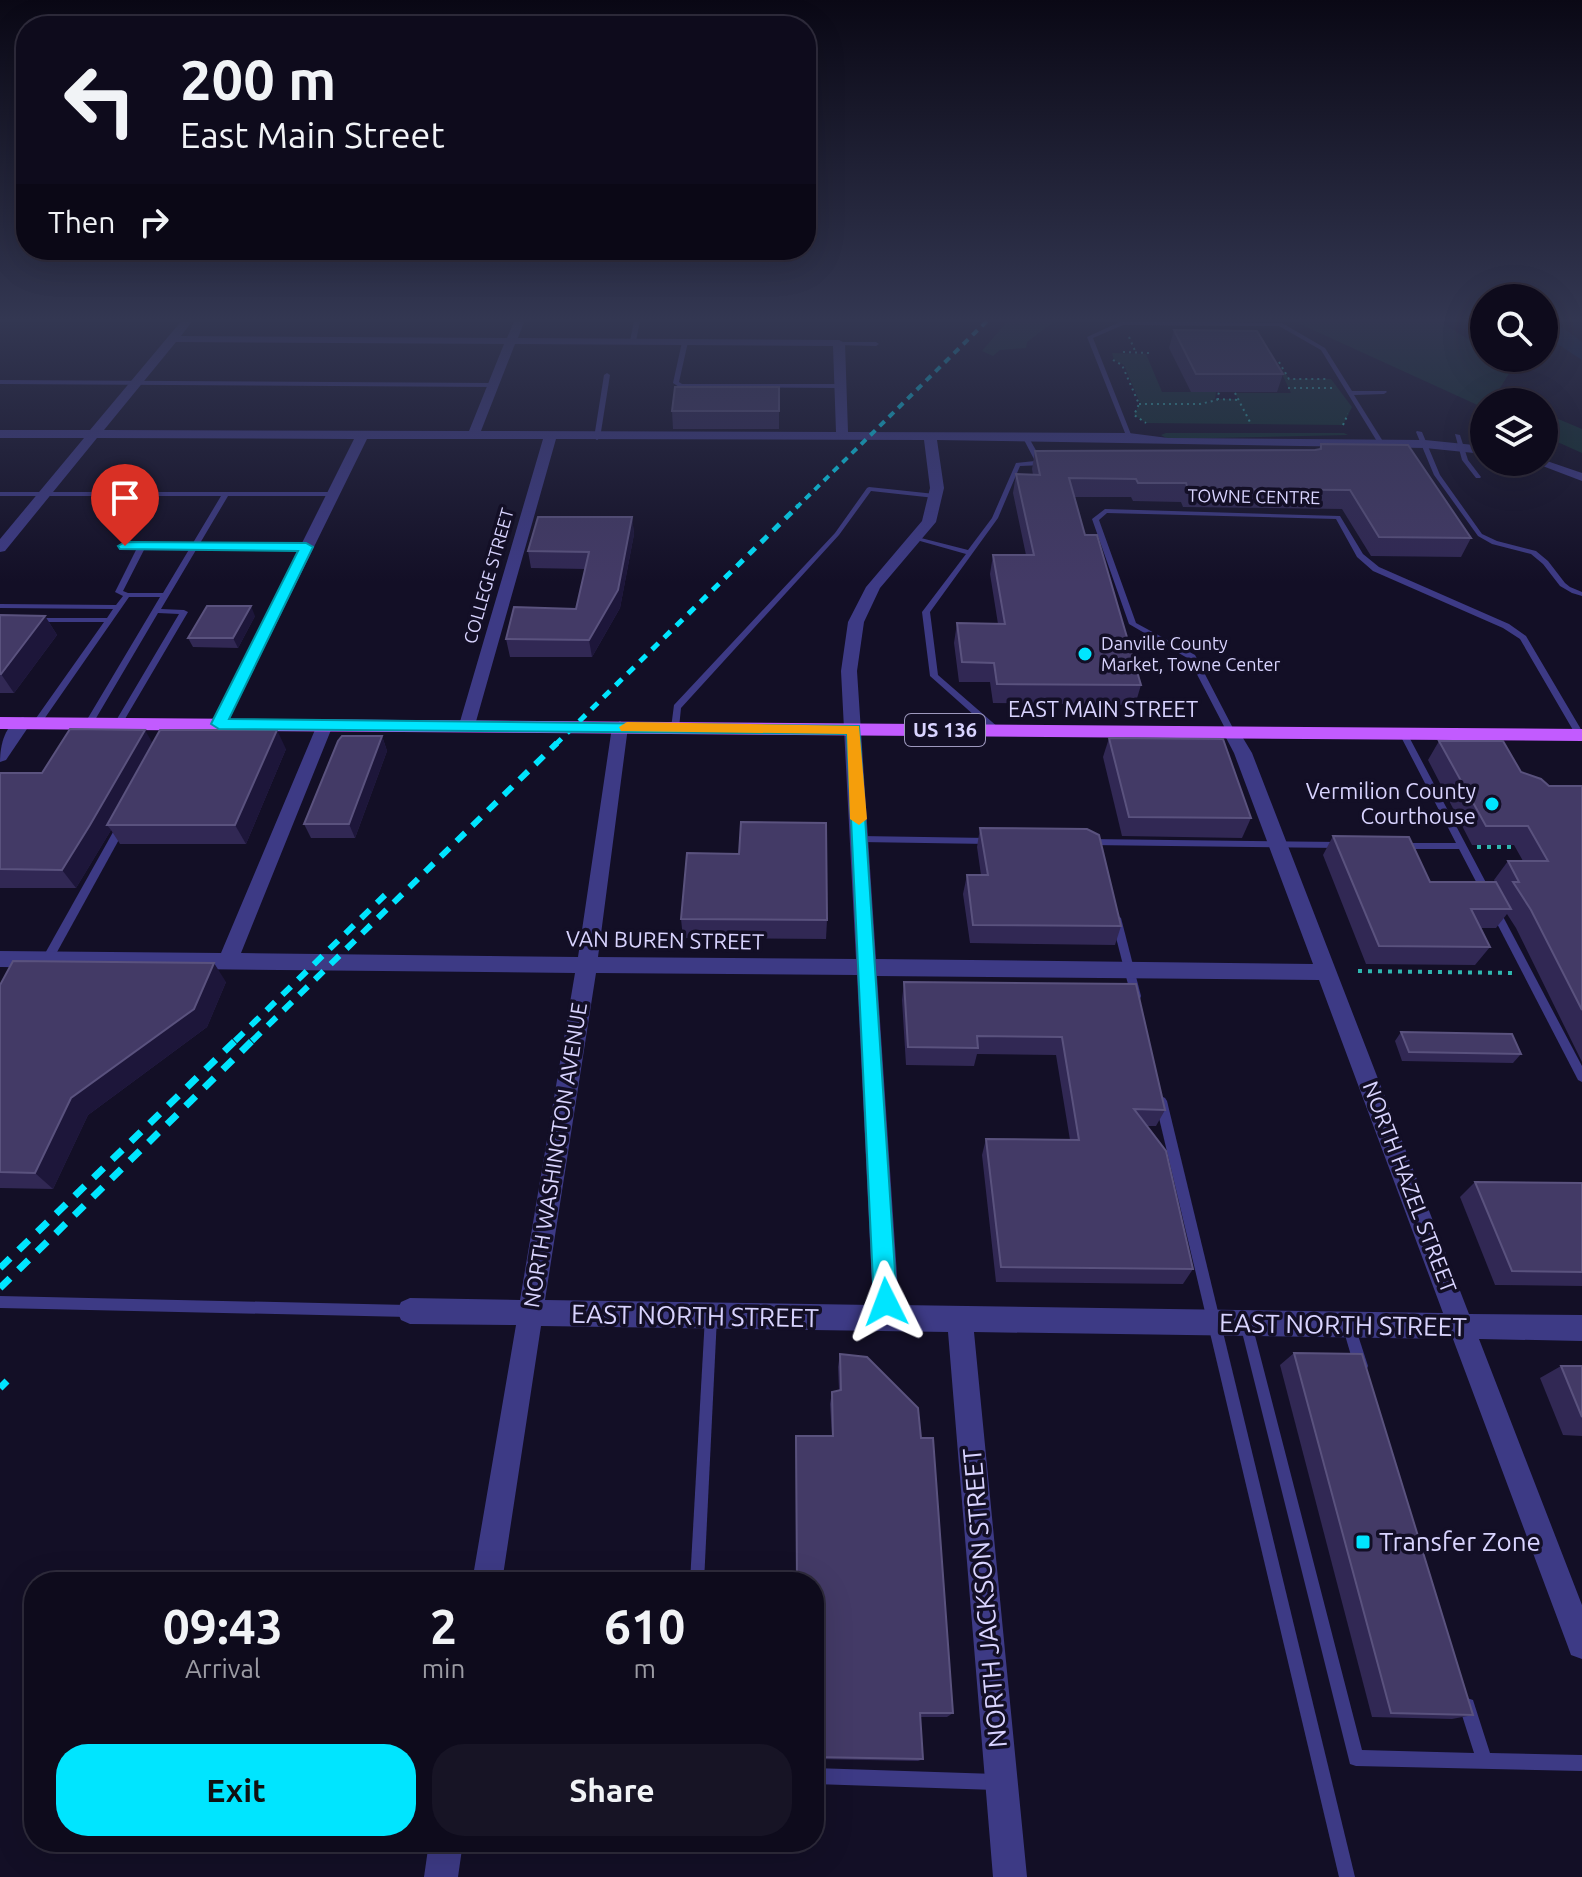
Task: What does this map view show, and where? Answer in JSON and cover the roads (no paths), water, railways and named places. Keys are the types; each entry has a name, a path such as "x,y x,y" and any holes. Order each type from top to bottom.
{"main road":[{"name":"EAST MAIN STREET","path":"0,723 89,723 175,729 219,724 467,725 1581,736"}],"street":[{"path":"0,548 117,407"},
{"path":"473,436 485,407"},
{"path":"841,407 842,438"},
{"path":"1129,437 1161,429 1470,440"},
{"path":"0,434 930,439 1129,437 1168,442 1303,446 1378,437"},
{"path":"219,724 362,436"},
{"name":"COLLEGE STREET","path":"467,725 550,437"},
{"path":"887,1319 849,671 856,622 873,587 929,522 935,496 930,439"},
{"path":"1458,441 1470,445"},
{"path":"1558,456 1582,463"},
{"path":"1558,469 1582,477"},
{"path":"125,546 306,547"},
{"path":"0,756 30,723"},
{"path":"228,961 325,725"},
{"name":"NORTH WASHINGTON AVENUE","path":"489,1572 587,963 620,727"},
{"name":"NORTH HAZEL STREET","path":"1231,732 1243,753 1279,844 1582,1644"},
{"name":"VAN BUREN STREET","path":"0,959 1328,972"},
{"name":"EAST NORTH STREET","path":"410,1311 1582,1328"},
{"name":"NORTH JACKSON STREET","path":"960,1320 1010,1877"},
{"path":"441,1877 445,1852"}],"lane":[{"path":"597,438 602,407"},
{"path":"1117,407 1129,437"},
{"path":"1360,407 1378,437"},
{"path":"1026,438 1039,462"},
{"path":"1422,438 1437,475 1480,535 1490,543 1539,556 1563,587 1582,594"},
{"path":"1458,441 1478,477"},
{"path":"996,730 934,676 926,612 995,518 1018,464 1057,463"},
{"path":"675,728 677,707 837,534 869,489 935,496"},
{"path":"0,494 333,494"},
{"path":"89,723 226,494"},
{"name":"TOWNE CENTRE","path":"1231,732 1192,657 1133,624 1095,519 1105,511 1338,517 1360,555 1376,569 1506,626 1523,638 1581,736"},
{"path":"917,539 970,553"},
{"path":"142,546 119,592 127,595 165,595"},
{"path":"30,723 127,595"},
{"path":"0,606 119,607"},
{"path":"118,724 184,612 156,611"},
{"path":"31,620 110,620"},
{"path":"1403,733 1582,1077"},
{"path":"47,960 125,818"},
{"path":"860,839 1008,841"},
{"path":"1083,842 1355,845"},
{"path":"1098,842 1102,857"},
{"path":"1386,846 1463,846"},
{"path":"1112,902 1139,1010"},
{"path":"1157,1083 1347,1877"},
{"name":"EAST NORTH STREET","path":"0,1302 410,1311"},
{"path":"698,1572 711,1317"},
{"path":"1246,1324 1356,1758 1582,1763"},
{"path":"1348,1325 1365,1378"},
{"path":"1462,1687 1485,1761"},
{"path":"824,1776 1002,1783"}],"railway":[{"path":"796,508 900,407"},
{"path":"555,745 798,506"},
{"path":"252,1041 557,743"},
{"path":"235,1041 385,895"},
{"path":"0,1268 237,1039"},
{"path":"0,1288 254,1039"},
{"path":"0,1388 7,1381"}],"place":[{"name":"Danville County Market, Towne Center","path":"1085,654"},
{"name":"Vermilion County Courthouse","path":"1492,804"},
{"name":"Transfer Zone","path":"1363,1542"}]}
